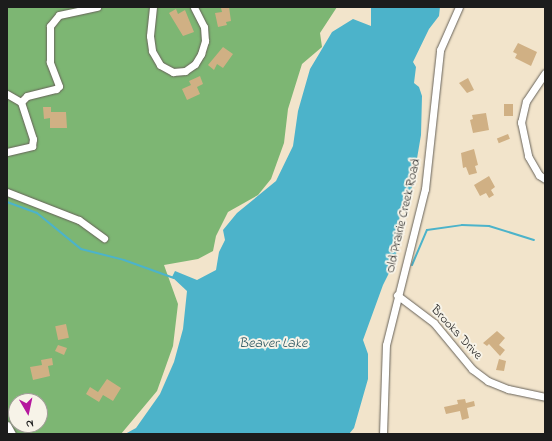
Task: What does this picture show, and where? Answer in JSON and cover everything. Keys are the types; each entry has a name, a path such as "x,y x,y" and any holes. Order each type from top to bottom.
{"street":[{"path":"21,102 27,96 56,89 59,86 50,62 50,26 59,15 97,7"},
{"path":"153,7 150,36 152,51 160,65 173,72 185,70 195,64 202,54 204,27 194,7"},
{"name":"Old Prairie Creek Road","path":"384,434 386,345 397,295 425,189 440,50 459,7"},
{"path":"545,73 526,101 521,122 528,156 539,175 545,179"},
{"path":"7,94 21,102 33,139 32,146 7,152"},
{"path":"7,192 80,220 104,238"},
{"name":"Brooks Drive","path":"397,295 434,323 472,370 488,381 508,389 545,397"},
{"path":"7,425 12,434"}],"green space":[{"path":"7,7 337,7 320,33 322,47 302,64 288,109 284,143 271,179 258,195 228,212 216,236 213,251 198,259 164,265 178,304 173,346 157,391 121,434 7,434"}],"water":[{"name":"Beaver Lake","path":"371,7 440,7 439,16 429,29 413,62 416,67 414,83 419,87 422,96 421,135 412,188 400,212 396,256 398,261 393,265 383,285 363,340 368,354 368,379 354,428 349,434 125,434 136,428 160,394 174,362 183,329 187,291 172,277 175,271 197,280 216,270 219,252 225,240 223,230 237,213 276,181 293,146 298,111 310,69 332,32 353,19 371,26"}],"building":[{"path":"229,7 231,21 226,22 227,25 218,27 215,13 222,12 221,8"},
{"path":"176,9 178,14 185,10 194,32 183,36 169,13"},
{"path":"518,43 537,52 531,66 515,58 517,54 513,52"},
{"path":"223,47 233,54 223,68 217,64 214,70 208,65"},
{"path":"200,76 203,84 197,87 200,94 187,100 182,89 191,85 189,81"},
{"path":"468,78 474,90 467,93 459,83"},
{"path":"504,104 513,104 513,116 504,116"},
{"path":"43,107 51,107 51,112 66,112 67,128 50,128 50,118 44,119"},
{"path":"486,113 489,130 473,133 470,120 473,119 472,115"},
{"path":"508,134 510,139 499,143 497,138"},
{"path":"474,149 478,165 475,166 477,173 469,175 466,167 463,168 461,153"},
{"path":"489,176 495,187 491,190 494,195 489,198 486,193 480,196 474,185"},
{"path":"66,324 69,338 58,340 55,326"},
{"path":"497,331 505,338 499,345 505,350 500,356 489,344 487,346 483,343"},
{"path":"58,345 67,348 64,355 55,351"},
{"path":"52,358 53,365 48,366 50,376 33,380 30,367 42,365 41,360"},
{"path":"499,359 506,361 504,371 496,370"},
{"path":"107,379 121,388 113,401 103,395 99,402 86,394 90,387 98,392"},
{"path":"465,399 466,403 474,401 475,406 467,408 469,418 462,420 460,411 446,414 444,407 458,404 457,400"}],"waterway":[{"path":"7,202 37,213 81,249 124,260 174,278"},
{"path":"412,265 427,230 462,225 489,226 534,240"}]}
